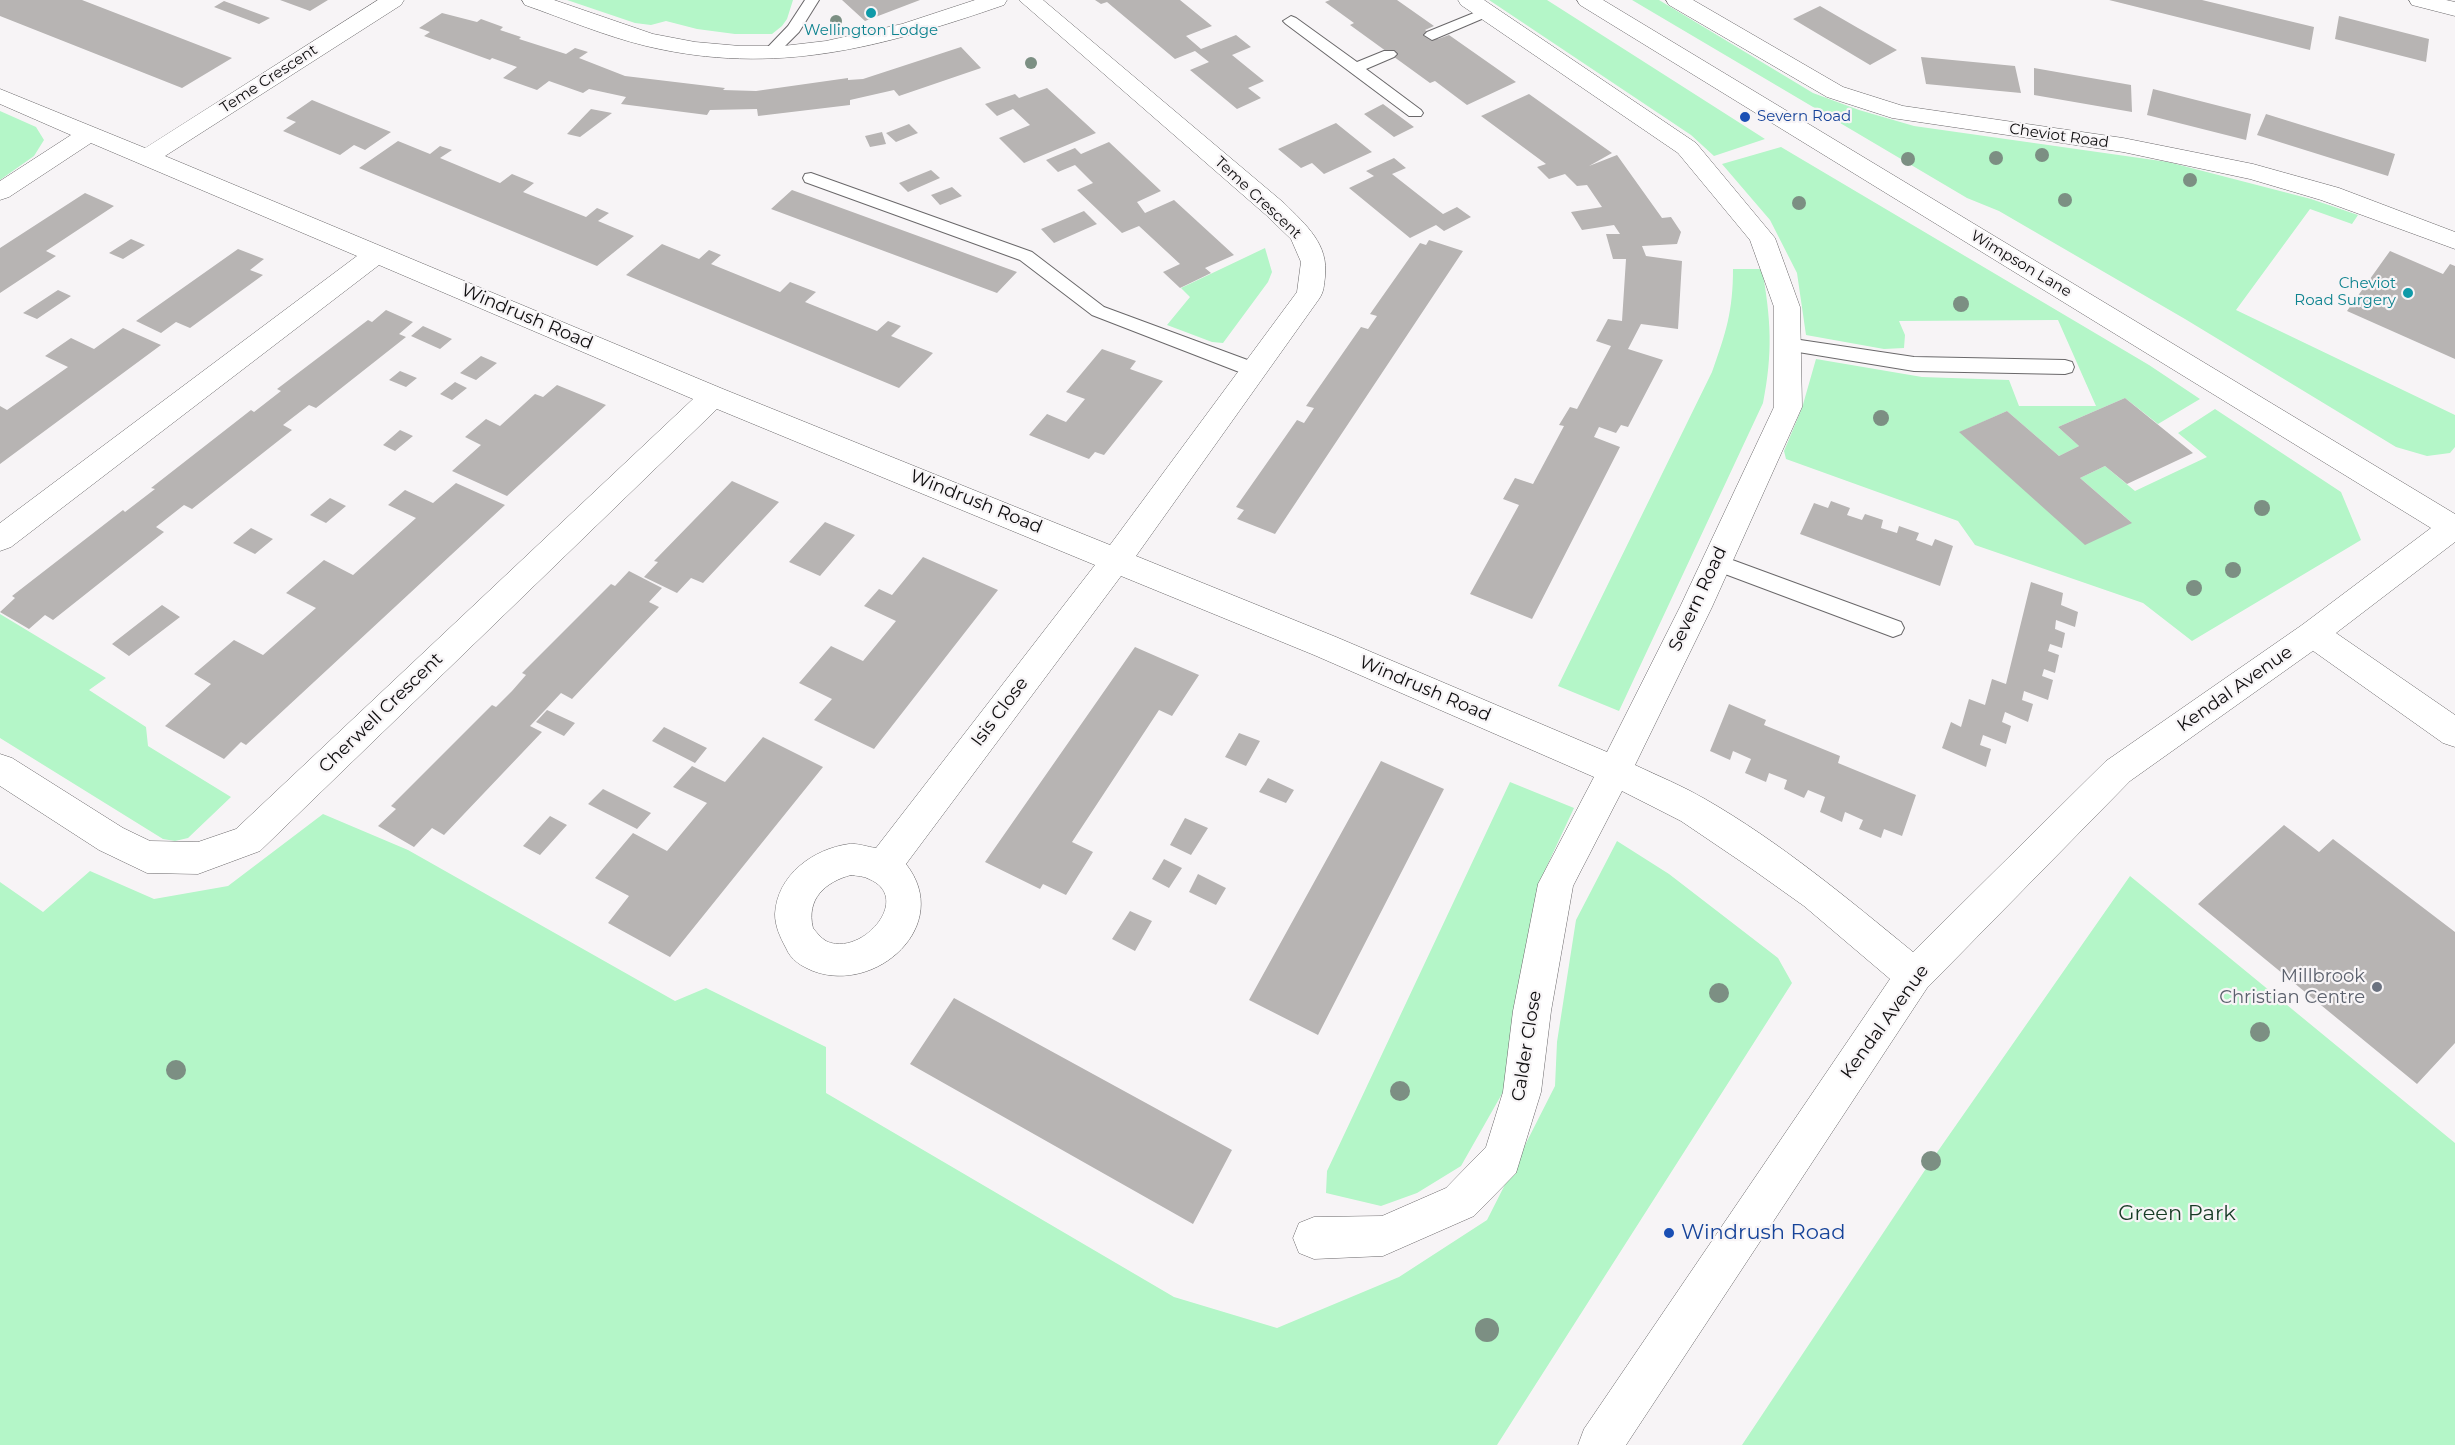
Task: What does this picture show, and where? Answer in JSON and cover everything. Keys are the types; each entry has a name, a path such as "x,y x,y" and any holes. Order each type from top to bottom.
{"street":[{"name":"Teme Crescent","path":"146,158 393,0"},
{"path":"533,0 649,40 732,52 770,53 806,52 868,41 996,0"},
{"name":"Teme Crescent","path":"1030,0 1275,209 1302,235 1314,262 1310,293 1117,559"},
{"name":"Wimpson Lane","path":"1588,0 2454,526"},
{"name":"Cheviot Road","path":"1677,0 1835,92 1900,113 2123,145 2253,172 2330,194 2455,241"},
{"path":"2420,0 2455,9"},
{"name":"Severn Road","path":"1477,6 1687,148 1762,238 1787,307 1788,407 1615,771"},
{"name":"Windrush Road","path":"0,96 714,396 1335,650 1615,771 1693,810 1764,858 1817,896 1914,976"},
{"path":"0,192 90,134"},
{"path":"0,539 377,254"},
{"name":"Cherwell Crescent","path":"0,768 111,838 147,857 198,858 248,840 714,396"},
{"name":"Kendal Avenue","path":"1600,1445 1914,976 2118,771 2313,634 2454,526"},
{"name":"Isis Close","path":"884,865 1117,559"},
{"path":"2313,634 2455,733"},
{"name":"Calder Close","path":"1314,1238 1383,1236 1460,1202 1502,1159 1522,1092 1532,1011 1556,884 1615,771"}],"lane":[{"path":"770,53 794,29 812,0"},
{"path":"1432,35 1477,6"},
{"path":"1291,21 1415,113"},
{"path":"1355,68 1389,54"},
{"path":"811,178 1026,256 1098,311 1254,370"},
{"path":"1787,344 1914,364 2065,367"},
{"path":"1716,562 1893,628"}],"green space":[{"path":"567,0 793,0 787,19 772,34 735,34 697,29 666,21 651,25 635,23"},
{"path":"1489,0 1547,0 1765,139 1714,156 1691,135"},
{"path":"1632,0 1659,0 1813,93 1859,110 1914,126 2168,162 2311,199 2358,215 2352,224 2310,209 2236,310 2455,415 2455,447 2450,453 2427,456 2396,447 2185,319 1999,211 1967,198"},
{"path":"0,111 36,127 44,140 34,156 0,180"},
{"path":"1781,147 2149,365 2200,399 2158,424 2125,398 2058,427 2079,446 2059,456 2007,411 1960,432 2131,522 2080,478 2105,466 2135,491 2207,457 2178,433 2215,409 2341,492 2361,540 2192,641 2143,603 1975,545 1958,521 1786,459 1784,451 1802,408 1816,359 1922,377 2009,380 2019,406 2096,406 2058,320 1899,321 1905,335 1904,348 1884,349 1806,335 1797,273 1770,220 1722,164"},
{"path":"1265,248 1272,272 1268,282 1223,343 1212,342 1167,325 1190,297 1181,288"},
{"path":"1733,269 1762,269 1770,336 1763,403 1619,711 1558,686 1712,372 1728,322"},
{"path":"0,614 106,678 89,690 146,727 148,746 231,797 188,838 175,841 163,839 0,738"},
{"path":"1510,782 1574,808 1538,885 1503,1092 1461,1166 1417,1193 1381,1206 1326,1193 1327,1171"},
{"path":"323,814 408,850 675,1001 706,988 826,1047 826,1093 1174,1297 1277,1328 1399,1277 1487,1220 1555,1086 1557,1042 1576,920 1617,841 1669,874 1778,958 1792,983 1497,1445 0,1445 0,882 43,912 90,871 154,899 228,886"},
{"name":"Green Park","path":"2130,876 2455,1143 2455,1445 1742,1445 1931,1161"}],"building":[{"path":"0,0 82,0 232,58 182,88 0,16"},
{"path":"280,0 328,0 310,11"},
{"name":"Wellington Lodge","path":"842,0 920,0 865,21"},
{"path":"1095,0 1180,0 1212,26 1186,36 1201,49 1236,35 1251,47 1232,55 1264,81 1248,88 1261,98 1237,109 1190,70 1209,62 1195,51 1175,59 1107,2 1101,4"},
{"path":"1330,0 1397,0 1434,26 1425,30 1438,39 1449,35 1516,82 1467,105 1435,81 1430,83 1350,25 1354,23 1325,2"},
{"path":"2109,0 2202,0 2314,27 2310,50"},
{"path":"224,1 270,18 259,24 214,7"},
{"path":"1820,6 1897,50 1870,65 1793,19"},
{"path":"442,13 477,22 481,19 503,27 500,30 521,37 519,39 566,54 575,48 588,52 579,58 625,76 725,88 723,90 756,91 848,78 848,80 863,79 961,47 981,68 899,96 894,90 850,100 850,105 758,116 757,109 710,110 707,115 621,104 626,97 589,89 583,93 549,81 537,90 503,78 517,67 492,58 490,60 424,36 430,32 419,28"},
{"path":"2339,16 2429,39 2426,62 2335,39"},
{"path":"1921,57 2015,66 2021,93 1926,84"},
{"path":"2034,68 2131,85 2132,112 2034,95"},
{"path":"1047,88 1096,133 1024,163 999,138 1030,125 1013,109 997,116 985,104 1015,94 1019,98"},
{"path":"2153,89 2251,114 2246,140 2147,115"},
{"path":"1529,94 1612,153 1589,166 1617,155 1662,218 1671,217 1681,232 1677,244 1642,246 1646,256 1682,261 1678,329 1641,324 1628,349 1663,360 1628,427 1621,425 1616,433 1599,427 1594,437 1620,447 1532,619 1470,594 1519,505 1503,499 1515,478 1533,484 1564,426 1559,425 1570,407 1577,409 1611,346 1596,341 1608,319 1622,321 1626,259 1613,259 1606,234 1620,234 1614,225 1582,230 1571,212 1602,207 1587,185 1577,186 1565,174 1549,179 1537,167 1546,164 1481,116"},
{"path":"312,100 391,132 365,150 354,145 340,155 283,131 296,122 286,118"},
{"path":"1383,104 1414,127 1394,137 1364,114"},
{"path":"591,109 612,113 580,137 567,134"},
{"path":"2266,114 2395,154 2388,176 2257,135"},
{"path":"1336,123 1372,152 1324,174 1312,163 1301,168 1278,149"},
{"path":"909,124 918,133 896,142 886,133"},
{"path":"882,132 886,144 870,147 865,136"},
{"path":"398,141 430,154 440,146 452,150 440,158 500,183 512,174 534,183 523,192 586,217 597,208 609,213 598,221 634,236 597,266 359,168"},
{"path":"1109,142 1161,191 1137,202 1145,213 1174,200 1234,255 1205,268 1211,273 1180,288 1163,272 1180,264 1139,226 1122,233 1077,190 1093,183 1075,165 1058,172 1046,160 1075,148 1081,154"},
{"path":"1394,158 1406,168 1392,174 1443,214 1457,207 1471,217 1444,231 1436,225 1410,238 1349,188 1374,176 1366,171"},
{"path":"931,170 940,178 908,192 899,183"},
{"path":"952,187 962,196 940,205 931,195"},
{"path":"792,190 1017,272 997,293 771,209"},
{"path":"85,193 114,206 46,251 56,256 0,293 0,248"},
{"path":"1084,211 1097,224 1054,243 1041,229"},
{"path":"131,239 145,245 123,259 109,253"},
{"path":"1429,240 1463,251 1275,534 1237,519 1244,510 1236,507 1297,420 1304,423 1314,408 1306,406 1361,327 1368,329 1377,316 1370,314 1420,243 1426,245"},
{"path":"662,244 699,259 709,250 721,255 711,264 780,292 790,282 816,292 805,302 877,331 888,321 901,326 891,336 933,353 899,388 626,275"},
{"path":"238,249 264,259 250,270 263,275 190,328 176,322 161,333 136,321"},
{"name":"Cheviot Road Surgery","path":"2390,251 2443,274 2450,264 2455,266 2455,359 2347,311"},
{"path":"58,290 71,296 37,319 23,313"},
{"path":"386,310 413,322 399,334 406,337 316,408 309,405 283,425 292,430 192,509 184,505 156,527 164,532 53,620 45,615 29,629 0,612 15,598 12,596 123,510 125,512 155,489 151,488 251,410 254,412 281,391 277,389 368,320 372,322"},
{"path":"423,326 452,339 440,349 411,336"},
{"path":"123,328 161,345 0,464 0,406 7,410 68,367 45,356 71,338 94,349"},
{"path":"1102,349 1136,361 1130,369 1163,381 1104,455 1095,452 1089,459 1029,435 1047,414 1066,422 1085,399 1066,392"},
{"path":"481,356 497,363 476,380 460,373"},
{"path":"400,371 417,378 406,387 389,380"},
{"path":"455,382 467,388 452,400 440,394"},
{"path":"557,385 606,405 507,496 452,471 481,445 465,437 486,419 500,426 535,394 543,397"},
{"path":"2125,398 2193,453 2127,484 2105,466 2080,478 2132,523 2085,545 1959,432 2007,411 2059,456 2079,446 2058,427"},
{"path":"400,430 413,436 395,451 383,445"},
{"path":"732,481 779,502 703,583 691,578 677,593 644,577 658,562 654,561"},
{"path":"456,483 505,505 246,745 241,742 224,759 165,726 211,684 194,674 234,640 263,655 316,608 286,593 324,560 353,575 416,518 388,505 405,490 433,503"},
{"path":"330,498 346,506 326,523 310,515"},
{"path":"1831,501 1850,508 1847,515 1862,520 1865,514 1883,520 1881,528 1897,533 1899,526 1919,533 1916,540 1932,546 1935,539 1953,546 1940,586 1800,534 1814,503 1828,508"},
{"path":"825,522 855,535 820,576 789,562"},
{"path":"251,528 273,539 255,554 233,543"},
{"path":"923,557 998,590 874,749 814,720 832,699 799,683 831,646 863,661 896,621 864,606 879,589 892,595"},
{"path":"629,571 662,588 649,602 659,607 572,699 561,693 530,726 542,732 444,835 432,828 414,847 378,826 396,809 391,806 492,705 496,707 512,691 526,675 522,673 611,584 615,586"},
{"path":"2031,582 2063,593 2061,605 2078,612 2075,627 2056,620 2055,629 2065,633 2062,648 2050,644 2048,651 2059,655 2055,673 2044,669 2042,676 2053,680 2048,700 2024,691 2022,700 2033,704 2028,722 2005,712 2002,722 2011,726 2006,744 1983,735 1980,745 1991,749 1986,767 1942,748 1951,722 1961,727 1969,699 1985,705 1992,679 2006,684"},
{"path":"162,605 180,617 129,656 112,644"},
{"path":"1135,647 1199,675 1172,716 1159,710 1072,842 1093,852 1066,895 1043,884 1040,889 985,862"},
{"path":"1729,704 1766,720 1764,725 1840,756 1838,763 1916,795 1902,836 1884,829 1881,838 1859,829 1863,820 1845,812 1842,822 1820,812 1825,797 1808,790 1804,798 1784,789 1787,780 1769,773 1766,782 1745,773 1751,759 1733,751 1730,760 1710,751"},
{"path":"547,710 575,723 564,736 536,722"},
{"path":"664,727 707,748 695,763 652,741"},
{"path":"1239,733 1260,741 1246,766 1225,757"},
{"path":"763,737 823,767 670,957 608,923 629,896 595,878 633,833 667,851 707,803 673,787 692,766 725,782"},
{"path":"1381,761 1444,789 1318,1035 1249,1000"},
{"path":"1268,778 1294,790 1286,803 1259,792"},
{"path":"603,789 651,813 637,829 588,804"},
{"path":"550,816 567,825 540,855 523,846"},
{"path":"1185,818 1208,828 1191,855 1170,845"},
{"name":"Millbrook Christian Centre","path":"2284,825 2319,852 2333,839 2455,932 2455,1043 2417,1084 2198,904"},
{"path":"1164,859 1182,868 1169,888 1152,879"},
{"path":"1198,874 1226,888 1216,905 1189,892"},
{"path":"1130,911 1152,921 1135,951 1112,939"},
{"path":"954,998 1232,1150 1193,1224 910,1064"}],"place":[{"name":"Wellington Lodge","path":"871,13"},
{"name":"Severn Road","path":"1745,117"},
{"name":"Cheviot Road Surgery","path":"2408,293"},
{"name":"Millbrook Christian Centre","path":"2377,987"},
{"name":"Windrush Road","path":"1669,1233"}]}
